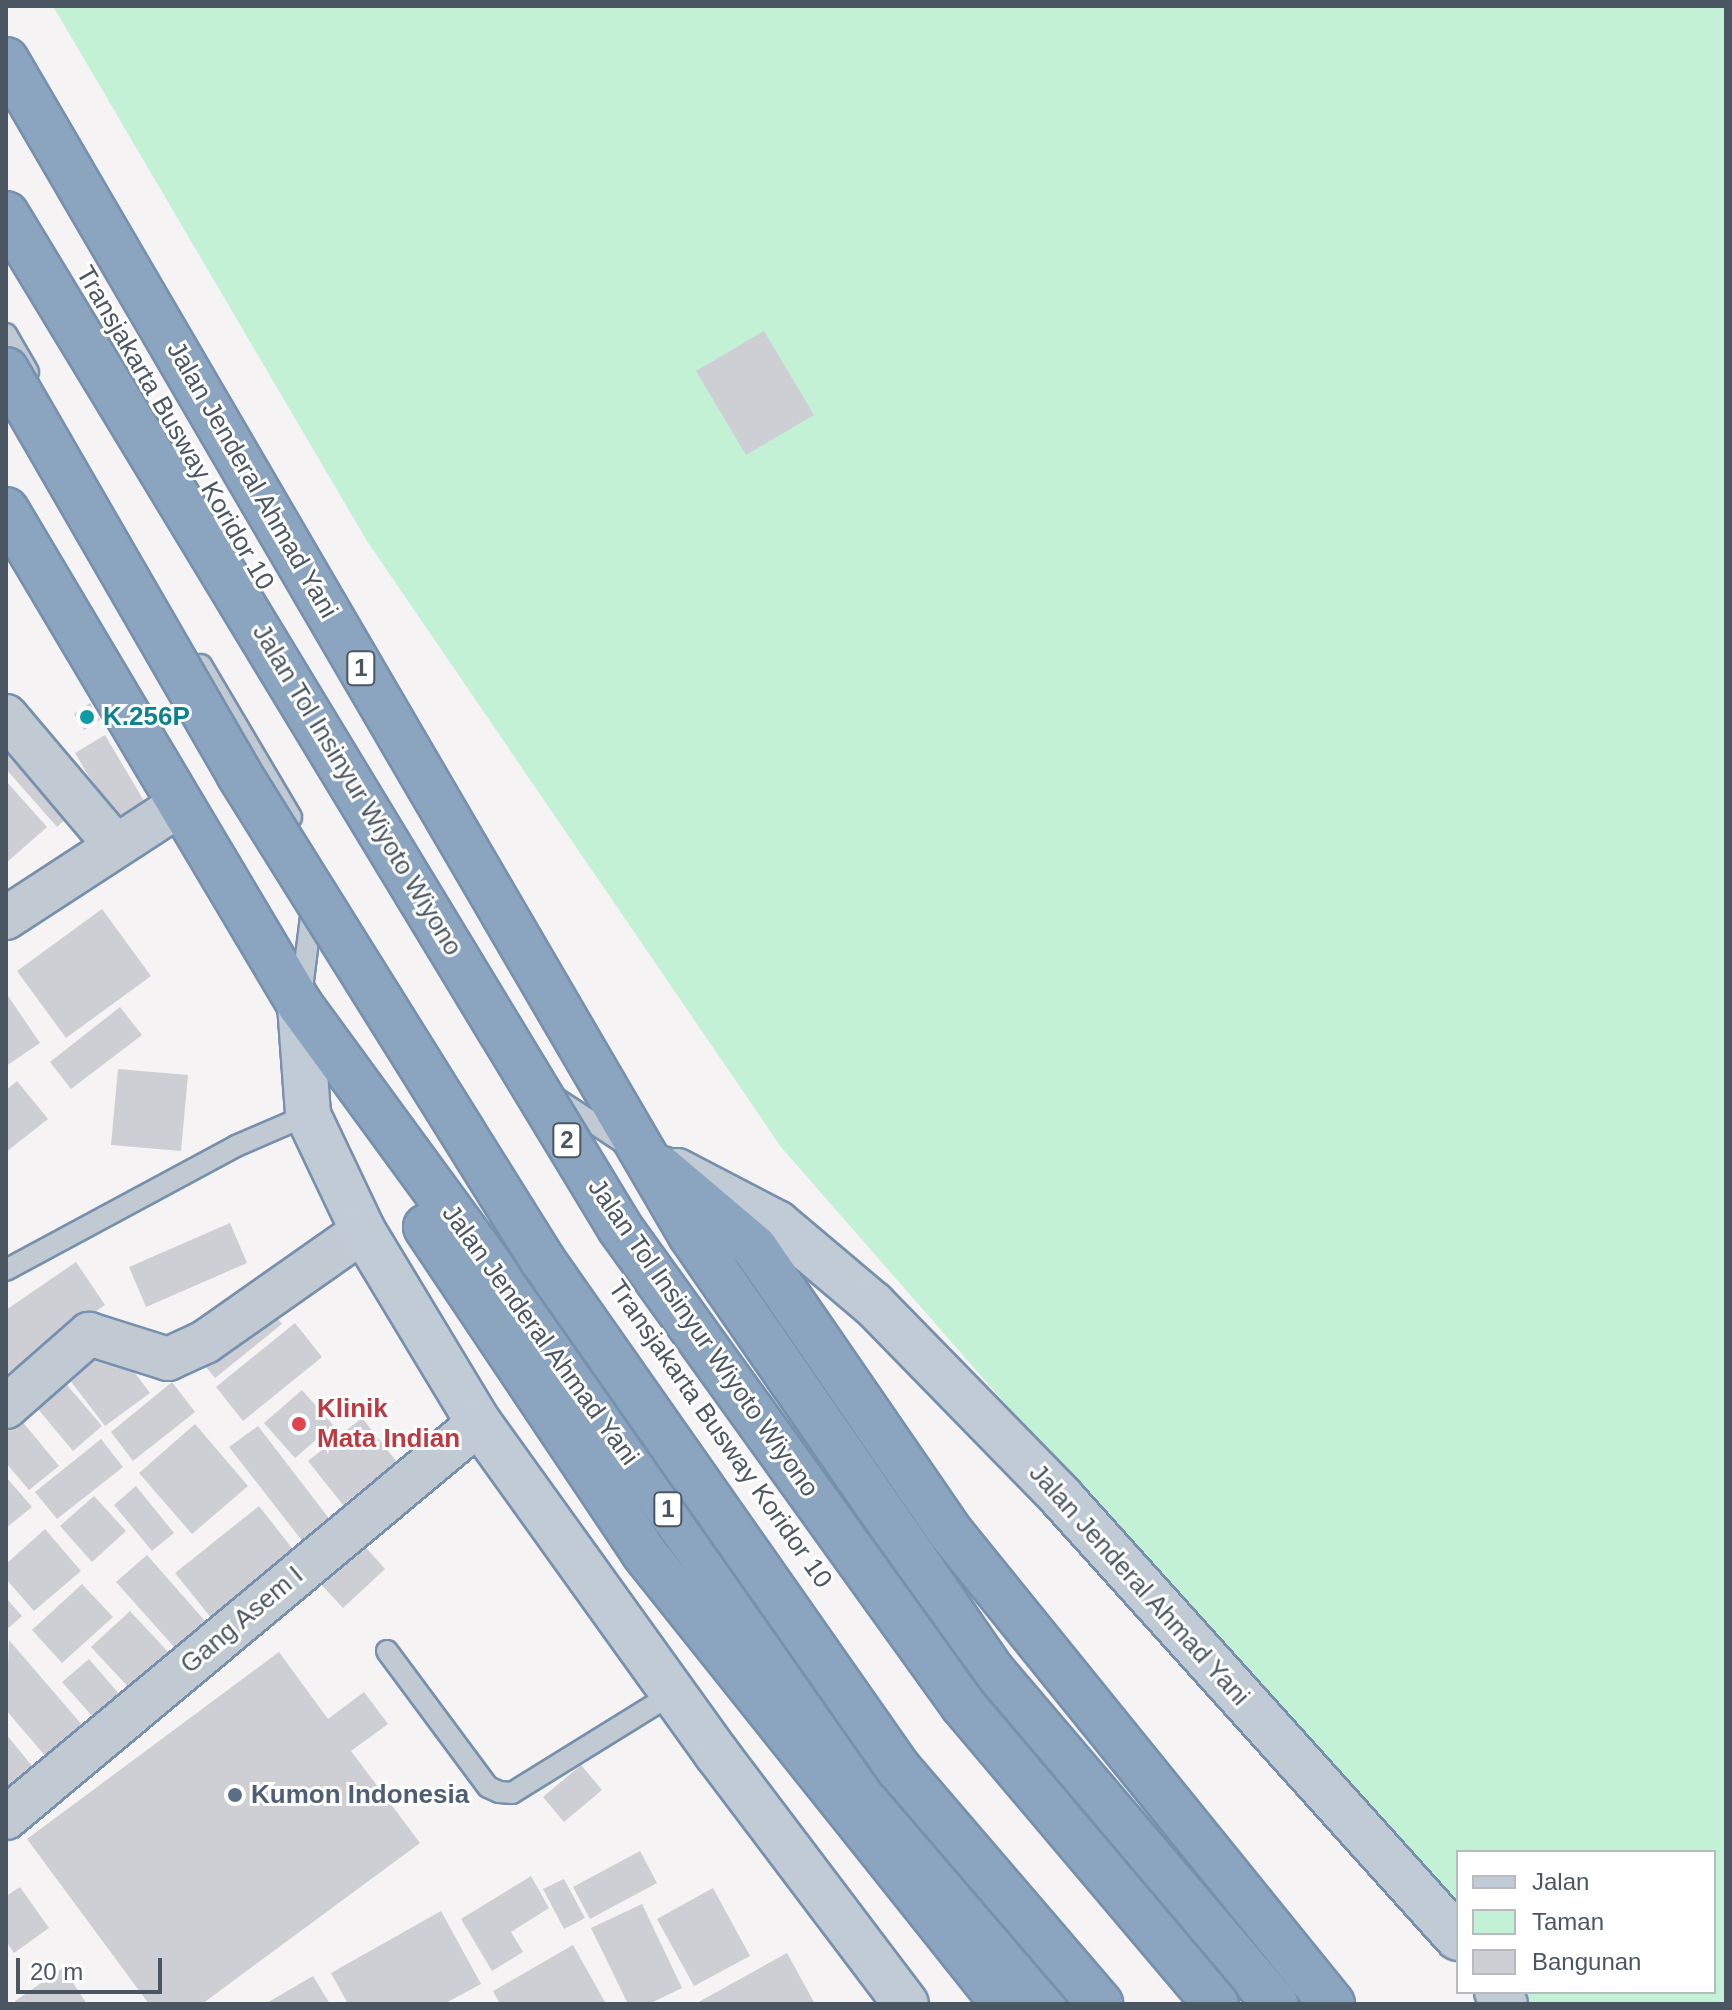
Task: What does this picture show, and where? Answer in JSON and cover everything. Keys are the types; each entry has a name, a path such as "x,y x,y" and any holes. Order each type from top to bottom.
{"highway":[{"name":"Jalan Jenderal Ahmad Yani","path":"6,60 639,1152 992,1671 1275,2004"},
{"name":"Jalan Tol Insinyur Wiyoto Wiyono","path":"6,214 620,1228 963,1705 1216,2004"},
{"path":"6,370 239,774 543,1261 898,1768 1100,2004"},
{"name":"Jalan Jenderal Ahmad Yani","path":"6,510 178,806 300,1005 927,1863 1047,2004"},
{"path":"300,1005 379,1157 644,1553 1004,2004"},
{"path":"639,1152 728,1221 755,1248 951,1533 1332,2004"}],"main road":[{"name":"Jalan Jenderal Ahmad Yani","path":"300,1005 308,1115 363,1231 479,1423 673,1693 906,2004"},
{"name":"Jalan Jenderal Ahmad Yani","path":"639,1152 777,1223 873,1304 1062,1498 1456,1936"}],"street":[{"path":"6,716 114,844"},
{"path":"6,918 114,844 178,806"},
{"path":"6,1407 89,1334 168,1359 205,1342 363,1231"},
{"name":"Gang Asem I","path":"6,1818 479,1423"}],"lane":[{"name":"Transjakarta Busway Koridor 10","path":"6,188 516,1067 644,1269 947,1697 1207,2004"},
{"name":"Transjakarta Busway Koridor 10","path":"6,334 317,862 561,1251 914,1759 1123,2004"},
{"path":"300,1005 317,862"},
{"name":"Transjakarta Busway Koridor 10","path":"516,1067 578,1116 639,1152"},
{"path":"6,1270 236,1146 308,1115"},
{"path":"387,1651 488,1787 499,1792 512,1793 673,1693"}],"green space":[{"path":"53,6 1726,6 1726,2004 1524,2004 1516,1994 1716,1994 1716,1850 1456,1850 1456,1920 781,1147 367,541"}],"building":[{"path":"764,331 814,415 746,455 696,371"},
{"name":"K.256P","path":"90,703 100,720 84,730 74,714"},
{"path":"6,726 78,808 57,827 6,769"},
{"path":"105,735 144,801 114,819 75,753"},
{"path":"6,781 47,827 6,863"},
{"path":"102,909 151,976 66,1038 17,971"},
{"path":"6,993 40,1043 6,1066"},
{"path":"120,1007 142,1035 71,1089 50,1062"},
{"path":"118,1069 188,1075 181,1151 111,1145"},
{"path":"17,1081 48,1119 6,1152 6,1090"},
{"path":"230,1223 247,1263 146,1307 129,1267"},
{"path":"76,1262 105,1305 6,1374 6,1310"},
{"path":"266,1304 282,1324 215,1378 198,1357"},
{"path":"295,1323 322,1357 243,1421 216,1387"},
{"path":"111,1341 150,1393 105,1426 66,1375"},
{"path":"61,1378 102,1426 73,1451 32,1402"},
{"path":"172,1382 195,1412 133,1461 111,1432"},
{"name":"Klinik Mata Indian","path":"302,1390 333,1425 295,1458 264,1423"},
{"path":"12,1409 59,1466 29,1490 6,1463 6,1414"},
{"path":"362,1418 397,1462 343,1505 308,1461"},
{"path":"195,1424 248,1486 192,1534 139,1473"},
{"path":"258,1426 331,1521 303,1542 229,1447"},
{"path":"101,1439 123,1467 57,1519 35,1492"},
{"path":"6,1477 32,1507 6,1528"},
{"path":"136,1486 174,1533 152,1551 114,1505"},
{"path":"94,1496 126,1531 92,1562 60,1526"},
{"path":"259,1506 295,1552 212,1619 175,1573"},
{"path":"45,1529 81,1571 34,1611 6,1579 6,1564"},
{"path":"359,1540 385,1569 343,1608 316,1579"},
{"path":"147,1555 205,1621 175,1648 116,1582"},
{"path":"82,1584 113,1617 62,1663 32,1630"},
{"path":"6,1598 22,1616 6,1630"},
{"path":"130,1611 170,1654 131,1690 91,1647"},
{"path":"9,1640 89,1733 53,1765 6,1710"},
{"name":"Kumon Indonesia","path":"279,1652 328,1719 364,1692 388,1724 351,1751 420,1843 202,2004 149,2004 27,1839"},
{"path":"89,1659 126,1702 100,1725 62,1682"},
{"path":"6,1734 37,1772 6,1797"},
{"path":"581,1765 602,1790 564,1822 543,1797"},
{"path":"640,1851 657,1883 590,1919 573,1887"},
{"path":"531,1876 549,1908 511,1932 523,1952 492,1971 461,1919"},
{"path":"564,1879 585,1918 564,1929 543,1889"},
{"path":"20,1887 49,1928 14,1953 6,1941 6,1896"},
{"path":"713,1888 750,1956 694,1986 657,1919"},
{"path":"642,1904 682,1988 649,2004 628,2004 591,1928"},
{"path":"441,1911 481,1984 444,2004 348,2004 331,1973"},
{"path":"573,1945 606,2004 500,2004 493,1991"},
{"path":"787,1953 815,2004 695,2004"},
{"path":"63,1968 87,2004 17,2004 15,2001"},
{"path":"313,1976 330,2004 265,2004"}],"place":[{"name":"K.256P","path":"87,717"},
{"name":"Klinik Mata Indian","path":"299,1424"},
{"name":"Kumon Indonesia","path":"235,1795"}]}
